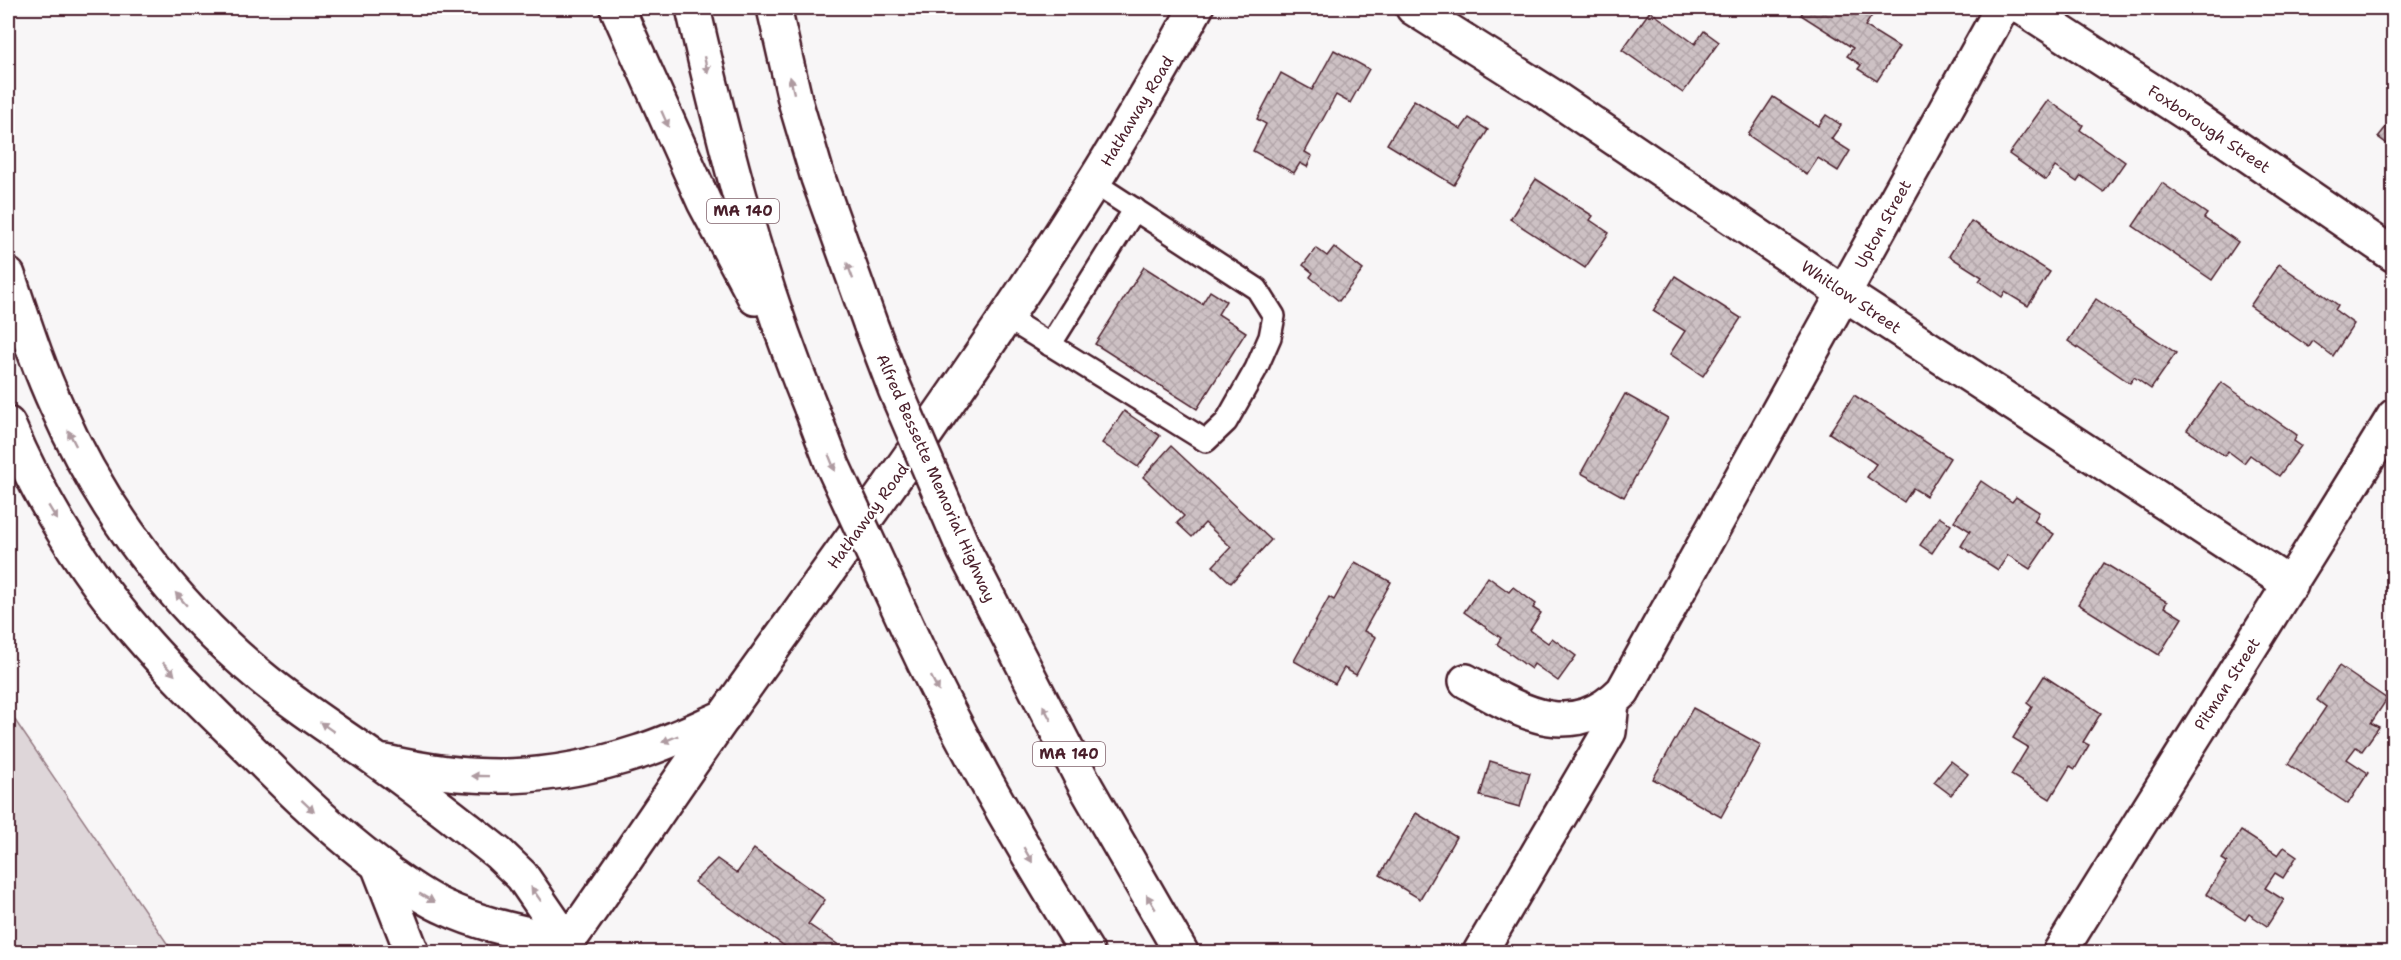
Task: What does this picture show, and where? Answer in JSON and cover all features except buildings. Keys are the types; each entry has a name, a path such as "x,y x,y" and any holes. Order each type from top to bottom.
{"main road":[{"path":"617,8 704,202 796,371"},
{"name":"MA 140","path":"693,8 736,185 762,273 796,371 833,466 909,632 957,728 998,803 1087,952"},
{"name":"Alfred Bessette Memorial Highway","path":"774,8 796,104 818,178 895,389 964,552 1086,787 1181,952"},
{"name":"Hathaway Road","path":"570,950 724,717 1007,318 1121,141 1196,8"},
{"name":"Whitlow Street","path":"1413,8 1549,94 1845,294 2291,585"},
{"name":"Upton Street","path":"1612,702 1623,691 1711,535 2002,8"},
{"name":"Foxborough Street","path":"2023,8 2194,117 2394,255"},
{"path":"8,275 32,346 57,409 85,463 117,516 152,565 185,604 260,676 498,853 522,876 570,950"},
{"name":"Pitman Street","path":"2060,952 2144,814 2291,585 2394,416"},
{"path":"8,423 50,508 105,592 137,633 172,673 305,803 378,865 445,908 570,950"},
{"path":"1466,681 1521,711 1550,719 1591,714 1612,702"},
{"path":"1480,952 1609,732 1612,702"},
{"path":"375,760 458,776 505,777 553,773 599,764 642,751 724,717"},
{"path":"378,865 412,952"}],"lane":[{"path":"1007,318 1206,441 1226,422 1256,369 1270,337 1274,316 1257,289 1094,183"},
{"path":"1050,345 1135,209"}],"shaded area":[{"path":"8,710 173,952 8,952"}]}
